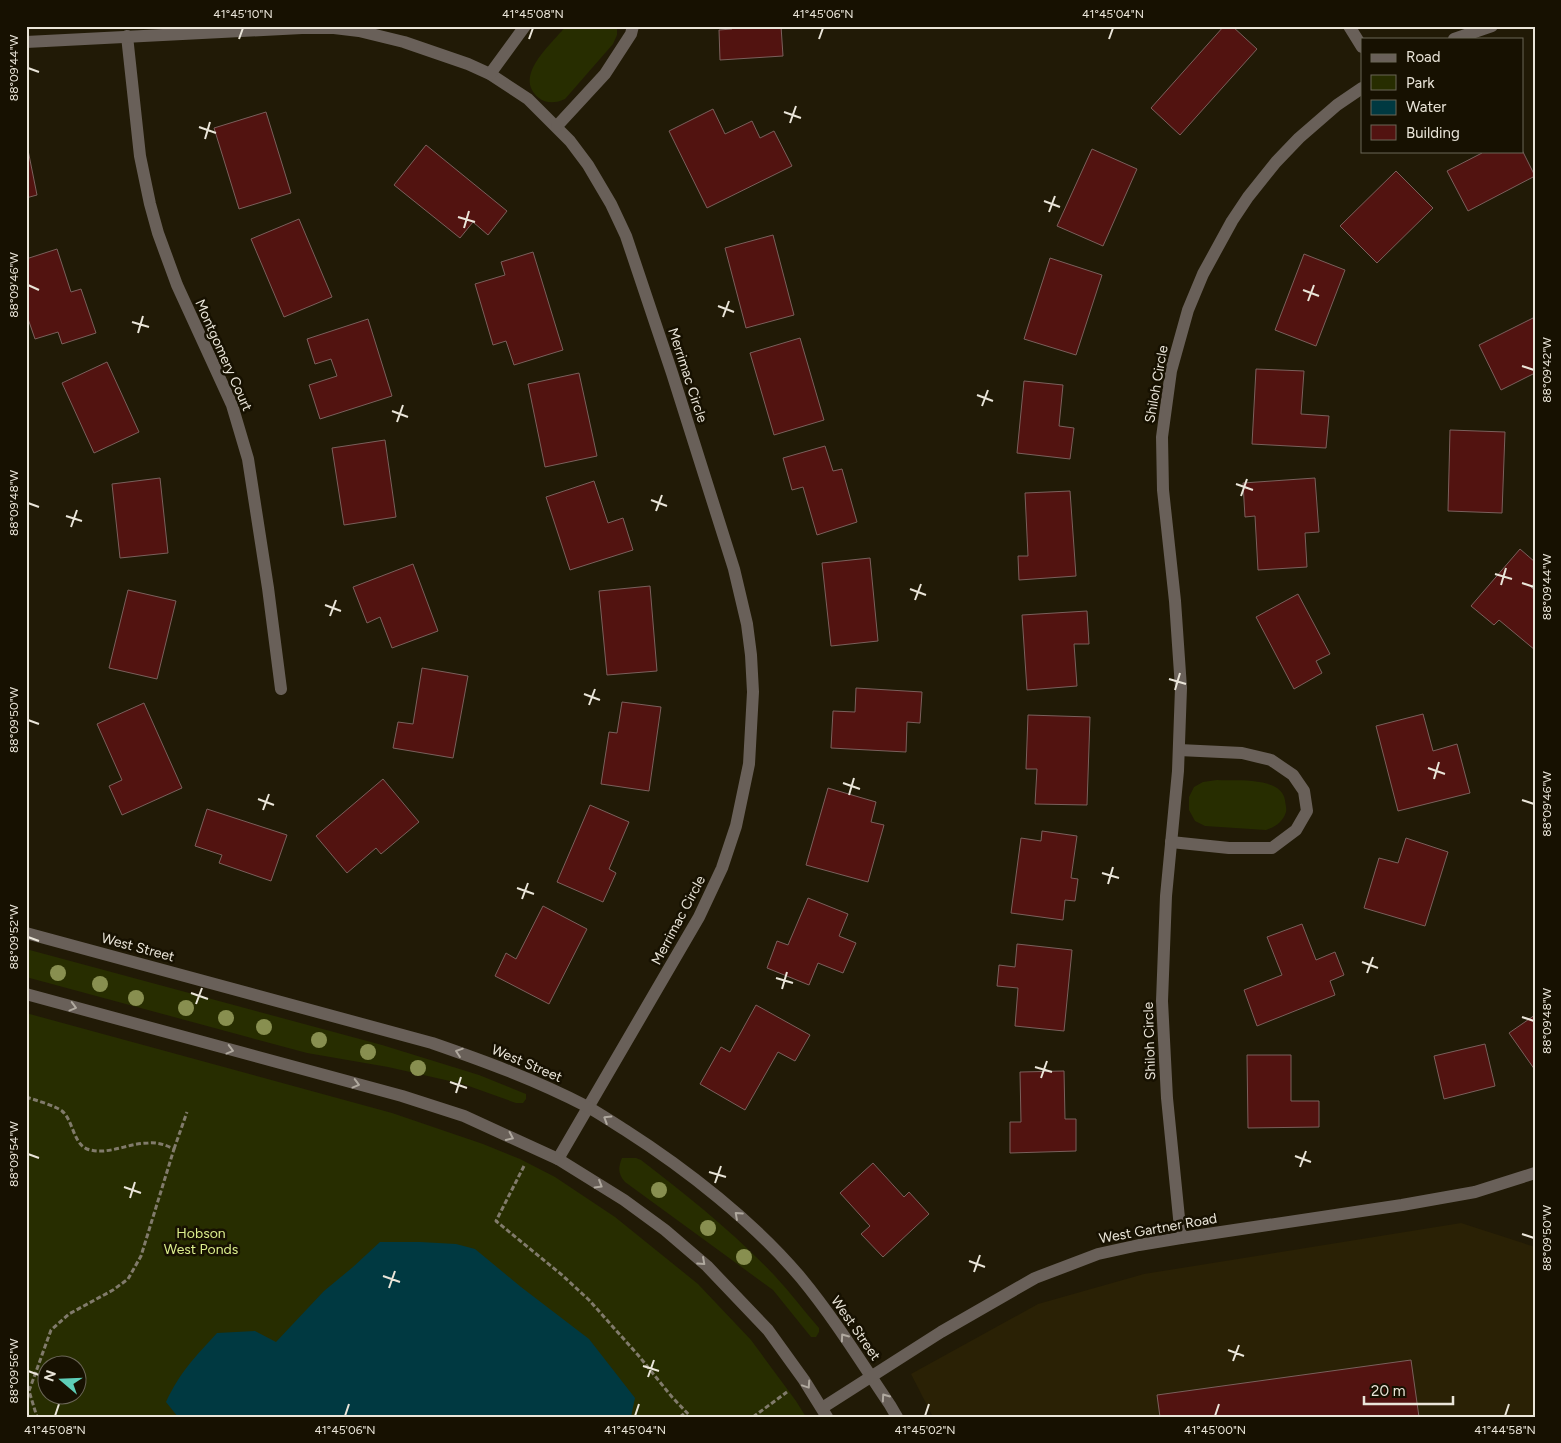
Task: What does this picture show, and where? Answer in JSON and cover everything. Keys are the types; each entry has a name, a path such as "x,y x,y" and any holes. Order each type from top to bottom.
{"street":[{"path":"490,74 526,26"},
{"path":"557,126 605,74 631,34 633,26"},
{"path":"1349,26 1361,45"},
{"path":"1457,38 1492,26"},
{"name":"Merrimac Circle","path":"26,42 302,28 334,28 359,31 404,42 468,64 490,74 528,99 570,141 588,165 611,204 626,236 734,569 747,624 753,692 749,764 736,826 722,868 699,918 558,1159"},
{"name":"Montgomery Court","path":"127,36 140,156 158,233 176,285 232,405 248,459 281,689"},
{"name":"Shiloh Circle","path":"1181,1238 1167,1098 1162,1001 1166,896 1178,770 1180,688 1176,602 1163,490 1162,437 1171,371 1188,310 1203,274 1232,221 1248,197 1276,162 1299,138 1337,105 1361,89"},
{"path":"1171,842 1228,848 1272,848 1296,830 1307,811 1304,791 1293,775 1271,760 1242,753 1179,750"},
{"name":"West Street","path":"26,933 432,1043 488,1062 588,1106 652,1147 697,1180 769,1243 801,1278 832,1319 897,1417"},
{"path":"26,994 402,1096 464,1116 558,1159 624,1200 665,1230 706,1266 768,1330 825,1412"},
{"name":"West Gartner Road","path":"825,1412 871,1377 941,1332 1035,1278 1098,1254 1181,1238 1402,1205 1475,1192 1535,1173"}],"path":[{"path":"26,1097 62,1111 71,1123 77,1138 86,1148 102,1151 147,1142 163,1144 174,1149"},
{"path":"29,1390 52,1330 69,1314 113,1290 128,1279 141,1256 187,1112"},
{"path":"526,1162 496,1221 562,1275 589,1300 691,1417"},
{"path":"26,1384 37,1417"},
{"path":"753,1417 790,1390"},
{"path":"680,1417 686,1412"}],"shaded area":[{"path":"1461,1223 1535,1247 1535,1417 933,1417 911,1374 1038,1304 1144,1274"}],"green space":[{"path":"566,26 617,26 617,35 613,44 565,99 548,102 539,98 532,89 530,80 532,70 537,60"},
{"path":"1217,780 1256,781 1275,787 1281,792 1285,800 1285,816 1278,824 1266,830 1205,826 1195,821 1189,810 1189,797 1194,787 1203,782"},
{"path":"26,949 382,1045 479,1075 526,1094 526,1099 523,1103 516,1103 463,1084 388,1067 307,1053 26,977"},
{"name":"Hobson West Ponds","path":"26,1013 392,1113 483,1144 520,1159 555,1177 615,1217 698,1284 751,1340 806,1417 26,1417"},
{"path":"622,1158 641,1160 743,1244 780,1281 819,1328 816,1337 811,1337 773,1290 625,1182 619,1171"}],"water":[{"path":"380,1242 456,1244 475,1249 589,1339 635,1398 631,1417 178,1417 166,1402 171,1391 182,1373 217,1333 255,1331 276,1342 324,1291"}],"building":[{"path":"732,26 781,26 783,56 720,60 719,30 732,29"},
{"path":"1224,26 1232,26 1257,49 1180,135 1151,108"},
{"path":"713,109 725,134 752,121 760,138 774,131 792,166 707,208 669,131"},
{"path":"266,112 291,193 239,209 214,128"},
{"path":"26,140 37,195 26,198"},
{"path":"426,145 507,211 488,235 473,222 460,238 394,185"},
{"path":"1092,149 1137,169 1103,246 1057,226"},
{"path":"1523,152 1535,176 1468,211 1447,171 1482,153"},
{"path":"1396,171 1433,208 1377,263 1340,226"},
{"path":"299,219 332,297 284,317 251,239"},
{"path":"773,235 794,315 746,328 725,248"},
{"path":"57,249 71,292 81,289 96,333 62,344 58,332 35,339 26,313 26,259"},
{"path":"533,252 563,350 514,365 506,341 493,345 475,284 505,275 501,262"},
{"path":"1304,254 1345,270 1316,346 1275,330"},
{"path":"1050,258 1102,275 1076,355 1024,339"},
{"path":"1535,317 1535,373 1501,390 1479,345"},
{"path":"368,319 392,396 320,419 309,385 337,376 331,359 315,364 307,339"},
{"path":"800,338 824,420 774,435 750,353"},
{"path":"107,362 139,432 94,453 62,383"},
{"path":"1256,369 1304,371 1301,414 1329,416 1326,448 1252,444"},
{"path":"579,373 597,456 545,467 528,384"},
{"path":"1024,381 1063,385 1059,426 1074,428 1070,459 1017,453"},
{"path":"1450,430 1505,432 1502,513 1448,511"},
{"path":"385,440 396,517 344,525 332,448"},
{"path":"825,446 833,471 842,469 857,522 817,535 803,487 792,490 783,458"},
{"path":"160,478 168,553 120,558 112,484"},
{"path":"1315,478 1319,532 1305,533 1307,567 1258,570 1255,516 1245,517 1243,483"},
{"path":"594,481 608,523 623,518 633,550 570,570 546,497"},
{"path":"1070,491 1076,576 1019,580 1018,556 1028,556 1025,493"},
{"path":"1520,549 1535,562 1535,582 1531,587 1535,591 1535,650 1499,620 1494,625 1471,606"},
{"path":"870,558 878,641 831,646 822,563"},
{"path":"413,564 438,631 392,648 380,617 367,623 353,587"},
{"path":"650,586 657,671 607,675 599,591"},
{"path":"128,590 176,601 157,679 109,668"},
{"path":"1298,594 1330,654 1316,661 1322,673 1294,689 1256,617"},
{"path":"1087,611 1089,644 1074,644 1077,686 1027,690 1022,615"},
{"path":"422,668 468,676 453,758 393,748 398,722 413,724"},
{"path":"856,688 922,692 920,723 907,722 906,752 831,748 833,711 855,712"},
{"path":"622,702 661,707 649,791 601,784 609,732 617,733"},
{"path":"144,703 182,788 122,815 109,786 122,780 97,724"},
{"path":"1423,714 1433,751 1457,744 1470,793 1398,811 1376,726"},
{"path":"1028,715 1090,717 1087,805 1035,804 1037,769 1026,769"},
{"path":"383,779 419,822 381,854 376,848 347,873 316,836"},
{"path":"828,788 876,802 871,822 884,825 868,882 806,865"},
{"path":"590,805 629,822 609,869 616,873 603,902 557,882"},
{"path":"207,809 287,835 271,881 219,863 222,855 195,846"},
{"path":"1042,831 1077,836 1071,878 1078,879 1075,901 1065,900 1063,920 1011,913 1021,838 1041,841"},
{"path":"1406,838 1448,852 1425,926 1364,908 1379,858 1398,863"},
{"path":"808,898 848,914 839,936 856,943 843,973 818,963 809,985 767,968 777,941 788,945"},
{"path":"543,906 587,929 549,1004 495,976 506,953 516,959"},
{"path":"1302,924 1316,960 1335,952 1344,975 1330,981 1335,995 1257,1026 1244,990 1282,975 1267,937"},
{"path":"1017,944 1072,950 1064,1031 1015,1026 1018,988 997,986 999,965 1015,967"},
{"path":"756,1005 810,1035 795,1061 778,1052 745,1110 700,1084 721,1047 730,1052"},
{"path":"1535,1015 1535,1070 1509,1033"},
{"path":"1485,1044 1495,1086 1444,1099 1434,1056"},
{"path":"1247,1055 1291,1055 1291,1101 1319,1101 1319,1127 1248,1128"},
{"path":"1064,1071 1065,1119 1076,1119 1076,1151 1010,1153 1010,1122 1021,1122 1020,1072"},
{"path":"873,1163 904,1197 909,1192 929,1214 883,1257 861,1234 870,1226 840,1193"},
{"path":"1411,1360 1419,1417 1160,1417 1157,1395"}]}
